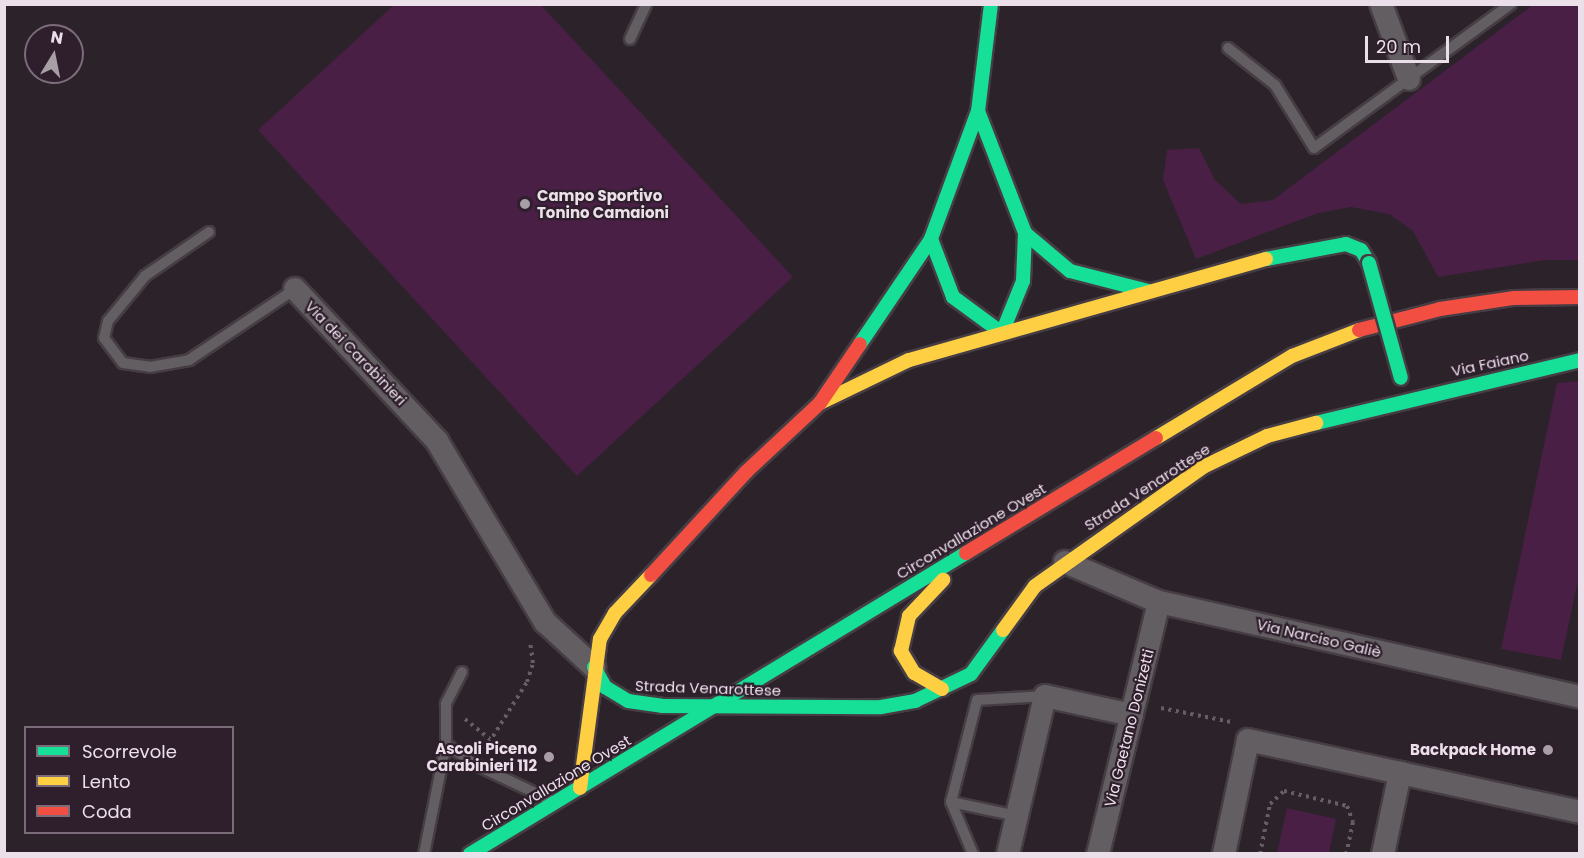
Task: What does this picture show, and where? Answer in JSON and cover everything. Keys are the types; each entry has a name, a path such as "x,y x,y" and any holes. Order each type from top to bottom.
{"main road":[{"path":"580,788 594,667 600,639 615,613 746,472 820,403 931,239 978,111 991,4"},
{"path":"978,111 1025,233 1023,281 1002,333"},
{"path":"1025,233 1070,271 1149,291"},
{"path":"931,239 953,297 1002,333"},
{"path":"820,403 909,360 1149,291 1332,242 1361,250 1369,264 1407,398"},
{"name":"Circonvallazione Ovest","path":"470,854 716,702 966,555 1292,356 1362,328 1514,298 1580,297"},
{"name":"Via Faiano","path":"1407,398 1580,360"},
{"name":"Strada Venarottese","path":"594,667 605,687 628,701 881,707 942,689 971,674 1035,586 1065,562 1203,467 1267,436 1407,398"},
{"path":"942,689 914,673 901,651 909,616 966,555"}],"street":[{"path":"1381,4 1409,79"},
{"name":"Via dei Carabinieri","path":"295,289 437,441 545,622 594,667"},
{"name":"Via Narciso Galiè","path":"1065,562 1159,602 1580,697"},
{"name":"Via Gaetano Donizetti","path":"1098,854 1159,602"},
{"path":"1008,854 1045,696 1132,715"},
{"path":"1224,854 1248,740 1580,812"},
{"path":"1383,854 1400,773"}],"lane":[{"path":"630,39 646,4"},
{"path":"1228,48 1275,85 1314,148 1512,4"},
{"name":"Via dei Carabinieri","path":"209,232 145,276 108,321 104,338 123,363 150,368 189,360 295,289"},
{"path":"424,854 446,744 446,704 462,672"},
{"path":"972,854 951,802 977,700 1045,696"},
{"path":"446,744 476,765 556,802"},
{"path":"951,802 1017,816"}],"path":[{"path":"476,765 527,682 534,663 528,644 545,622"},
{"path":"1161,707 1237,723"},
{"path":"1260,854 1270,804 1284,791 1347,806 1353,822 1346,854"}],"shaded area":[{"name":"Campo Sportivo Tonino Camaioni","path":"395,4 541,5 793,277 577,476 258,130"},
{"path":"1534,4 1579,5 1579,260 1544,260 1438,277 1413,231 1389,214 1351,207 1318,213 1196,259 1163,180 1167,150 1199,148 1215,180 1241,204 1273,200"},
{"path":"1579,381 1579,576 1561,660 1501,649 1557,383"},
{"path":"1287,808 1336,819 1329,853 1277,853"}],"traffic: fast":[{"path":"991,4 978,111 931,239 953,297 1002,333"},
{"path":"978,111 1025,233 1023,281 1002,333"},
{"path":"1025,233 1070,271 1148,291"},
{"path":"860,344 931,239"},
{"path":"1266,259 1346,244 1361,250 1369,263"},
{"path":"1369,263 1401,378"},
{"path":"1316,423 1580,360"},
{"path":"470,854 966,553"},
{"path":"594,667 605,687 628,701 662,706 881,707 915,701 971,674 1003,630"}],"traffic: slow":[{"path":"820,403 909,360 1266,259"},
{"path":"1156,438 1292,356 1359,330"},
{"path":"1003,630 1035,586 1203,467 1267,436 1316,423"},
{"path":"580,788 600,639 615,613 651,575"},
{"path":"942,689 914,673 901,651 909,616 943,580"}],"traffic: jam":[{"path":"1359,330 1440,309 1514,298 1580,297"},
{"path":"651,575 746,472 820,403 860,344"},
{"path":"966,553 1156,438"}],"place":[{"name":"Campo Sportivo Tonino Camaioni","path":"525,204"},
{"name":"Backpack Home","path":"1548,750"},
{"name":"Ascoli Piceno Carabinieri 112","path":"549,757"}]}
